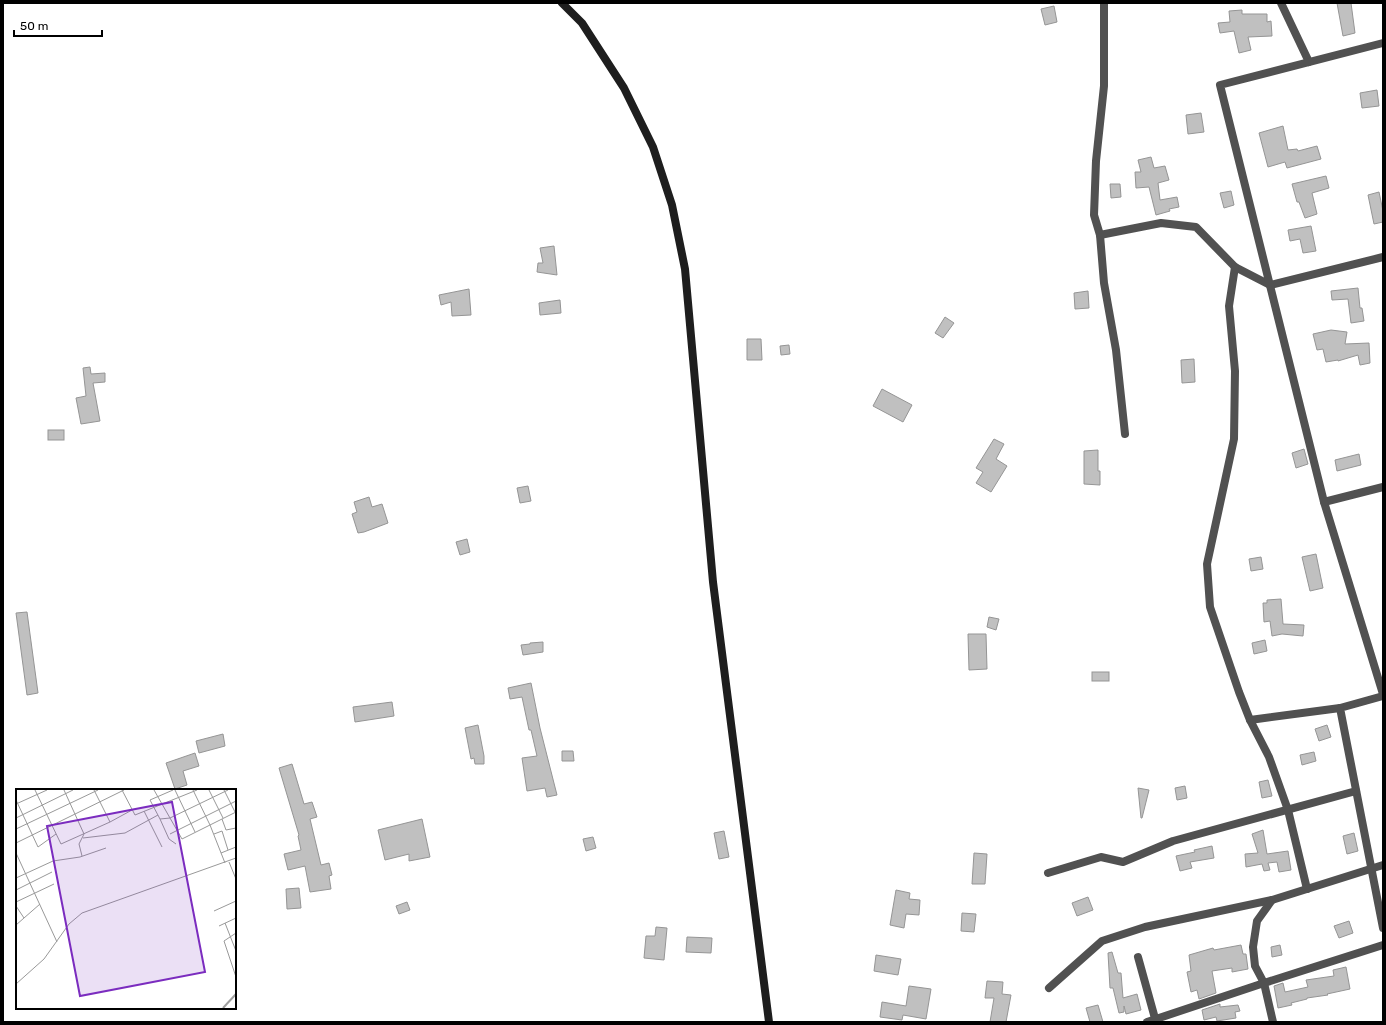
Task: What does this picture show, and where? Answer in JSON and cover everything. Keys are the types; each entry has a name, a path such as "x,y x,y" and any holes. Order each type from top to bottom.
{"main road":[{"path":"562,3 582,23 624,88 653,147 672,205 685,269 713,582 769,1022"}],"street":[{"path":"1104,3 1104,86 1096,161 1094,215 1100,235 1104,283 1116,350 1126,434"},
{"path":"1281,3 1309,62"},
{"path":"1250,720 1340,708 1383,695 1324,502 1220,85 1383,43"},
{"path":"1100,235 1161,223 1196,227 1235,268 1270,285 1383,257"},
{"path":"1235,268 1229,306 1235,371 1234,439 1208,564 1210,607 1239,692 1250,720 1269,757 1288,810 1307,889"},
{"path":"1324,502 1383,487"},
{"path":"1340,708 1383,928"},
{"path":"1048,873 1101,857 1123,862 1173,842 1356,791"},
{"path":"1048,988 1102,941 1145,927 1272,900 1383,865"},
{"path":"1272,900 1257,920 1253,947 1255,966 1264,983 1273,1022"},
{"path":"1147,1022 1156,1021 1264,983 1383,945"},
{"path":"1138,957 1156,1021"}],"building":[{"path":"1337,3 1351,3 1355,33 1343,36"},
{"path":"1054,6 1057,22 1045,25 1041,9"},
{"path":"1242,10 1242,14 1267,14 1267,22 1271,21 1272,36 1248,37 1251,50 1239,53 1234,31 1220,33 1218,23 1230,22 1229,11"},
{"path":"1377,90 1379,106 1362,108 1360,93"},
{"path":"1201,113 1204,132 1188,134 1186,115"},
{"path":"1283,126 1288,150 1297,149 1298,151 1317,146 1321,159 1287,168 1285,162 1268,167 1259,133"},
{"path":"1151,157 1154,168 1165,166 1169,180 1158,183 1160,200 1177,197 1179,207 1169,209 1170,211 1156,215 1149,187 1136,188 1135,172 1141,172 1138,160"},
{"path":"1326,176 1329,188 1312,193 1317,214 1305,218 1299,202 1297,202 1292,184"},
{"path":"1110,184 1120,184 1121,197 1111,198"},
{"path":"1231,191 1234,205 1224,208 1220,193"},
{"path":"1379,192 1383,211 1383,222 1374,224 1368,195"},
{"path":"1311,226 1316,251 1303,253 1300,239 1290,241 1288,230"},
{"path":"554,246 557,275 537,272 538,263 543,263 540,248"},
{"path":"1358,288 1360,308 1362,308 1364,321 1351,323 1348,299 1332,300 1331,291"},
{"path":"469,289 471,315 452,316 451,302 441,305 439,295"},
{"path":"1088,291 1089,308 1075,309 1074,293"},
{"path":"560,300 561,313 540,315 539,303"},
{"path":"945,317 954,323 943,338 935,333"},
{"path":"1331,330 1347,332 1345,344 1369,343 1370,363 1360,365 1358,355 1338,361 1326,362 1323,349 1317,350 1313,334"},
{"path":"747,339 761,339 762,360 747,360"},
{"path":"789,345 790,354 781,355 780,346"},
{"path":"1194,359 1195,382 1182,383 1181,360"},
{"path":"90,367 91,374 105,373 105,382 93,383 100,421 81,424 76,398 86,396 83,368"},
{"path":"882,389 912,405 903,422 873,406"},
{"path":"48,430 64,430 64,440 48,440"},
{"path":"994,439 1004,444 996,459 1007,466 991,492 976,483 983,472 976,468"},
{"path":"1304,449 1308,464 1296,468 1292,453"},
{"path":"1098,450 1100,485 1084,484 1084,451"},
{"path":"1359,454 1361,465 1337,471 1335,460"},
{"path":"528,486 531,501 520,503 517,488"},
{"path":"369,497 372,507 382,504 388,523 358,533 352,514 357,512 354,502"},
{"path":"467,539 470,552 460,555 456,542"},
{"path":"1316,554 1323,588 1310,591 1302,557"},
{"path":"1261,557 1263,569 1251,571 1249,559"},
{"path":"1281,599 1283,624 1304,625 1303,636 1282,634 1272,636 1270,621 1264,622 1263,603 1267,603 1267,600"},
{"path":"27,612 38,693 27,695 16,613"},
{"path":"989,617 999,619 996,630 987,627"},
{"path":"968,634 986,634 987,669 969,670"},
{"path":"1265,640 1267,651 1254,654 1252,643"},
{"path":"543,642 543,652 523,655 521,645"},
{"path":"1092,672 1109,672 1109,681 1092,681"},
{"path":"531,683 540,728 557,795 547,797 545,788 527,791 522,758 537,756 531,730 529,730 522,697 510,699 508,688"},
{"path":"392,702 394,716 355,722 353,707"},
{"path":"478,725 484,756 484,764 475,764 474,758 471,759 465,728"},
{"path":"1327,725 1331,737 1319,741 1315,729"},
{"path":"223,734 225,746 199,753 196,741"},
{"path":"562,751 573,751 574,761 562,761"},
{"path":"1314,752 1316,761 1302,765 1300,755"},
{"path":"195,753 199,766 183,771 187,785 175,789 166,763"},
{"path":"292,764 304,804 312,802 317,817 310,819 321,865 329,863 332,875 329,876 331,889 310,892 305,866 288,870 284,854 301,850 299,835 279,768"},
{"path":"1268,780 1272,796 1262,798 1259,782"},
{"path":"1185,786 1187,798 1177,800 1175,788"},
{"path":"1138,788 1149,790 1142,818 1141,818"},
{"path":"422,819 430,857 409,861 409,854 385,860 378,830"},
{"path":"1263,830 1267,854 1288,851 1291,870 1279,872 1277,862 1268,863 1270,870 1264,871 1262,864 1246,867 1245,854 1258,853 1252,834"},
{"path":"724,831 729,857 719,859 714,833"},
{"path":"1354,833 1358,851 1347,854 1343,836"},
{"path":"593,837 596,848 586,851 583,839"},
{"path":"1212,846 1214,858 1190,862 1192,868 1180,871 1176,856 1195,852 1194,850"},
{"path":"974,853 987,854 985,884 972,884"},
{"path":"299,888 301,908 287,909 286,889"},
{"path":"896,890 910,893 909,899 920,900 919,915 906,914 904,928 890,925"},
{"path":"1088,897 1093,910 1077,916 1072,903"},
{"path":"407,902 410,910 399,914 396,906"},
{"path":"962,913 976,914 974,932 961,931"},
{"path":"1349,921 1353,933 1339,938 1334,926"},
{"path":"656,927 667,928 664,960 644,958 646,936 655,936"},
{"path":"687,937 712,938 711,953 686,952"},
{"path":"1241,945 1243,954 1246,954 1248,969 1232,972 1232,968 1212,971 1216,993 1199,999 1197,990 1191,992 1187,972 1191,971 1189,955 1213,948 1214,950"},
{"path":"1280,945 1282,955 1272,957 1271,947"},
{"path":"1112,952 1118,973 1121,973 1123,998 1137,994 1141,1010 1126,1014 1124,1006 1124,1012 1119,1013 1113,988 1110,988 1108,953"},
{"path":"876,955 901,959 898,975 874,971"},
{"path":"1346,967 1350,989 1327,994 1328,995 1307,998 1291,1003 1292,1005 1278,1008 1274,986 1283,983 1285,992 1308,987 1306,980 1334,976 1333,970"},
{"path":"987,981 1003,982 1002,994 1011,995 1006,1022 990,1022 994,998 985,998"},
{"path":"909,986 931,989 926,1019 903,1015 902,1020 880,1017 882,1002 906,1006"},
{"path":"1220,1004 1220,1007 1238,1005 1240,1011 1235,1012 1236,1018 1217,1021 1216,1017 1204,1020 1202,1010"},
{"path":"1098,1005 1103,1022 1090,1022 1086,1008"}]}
